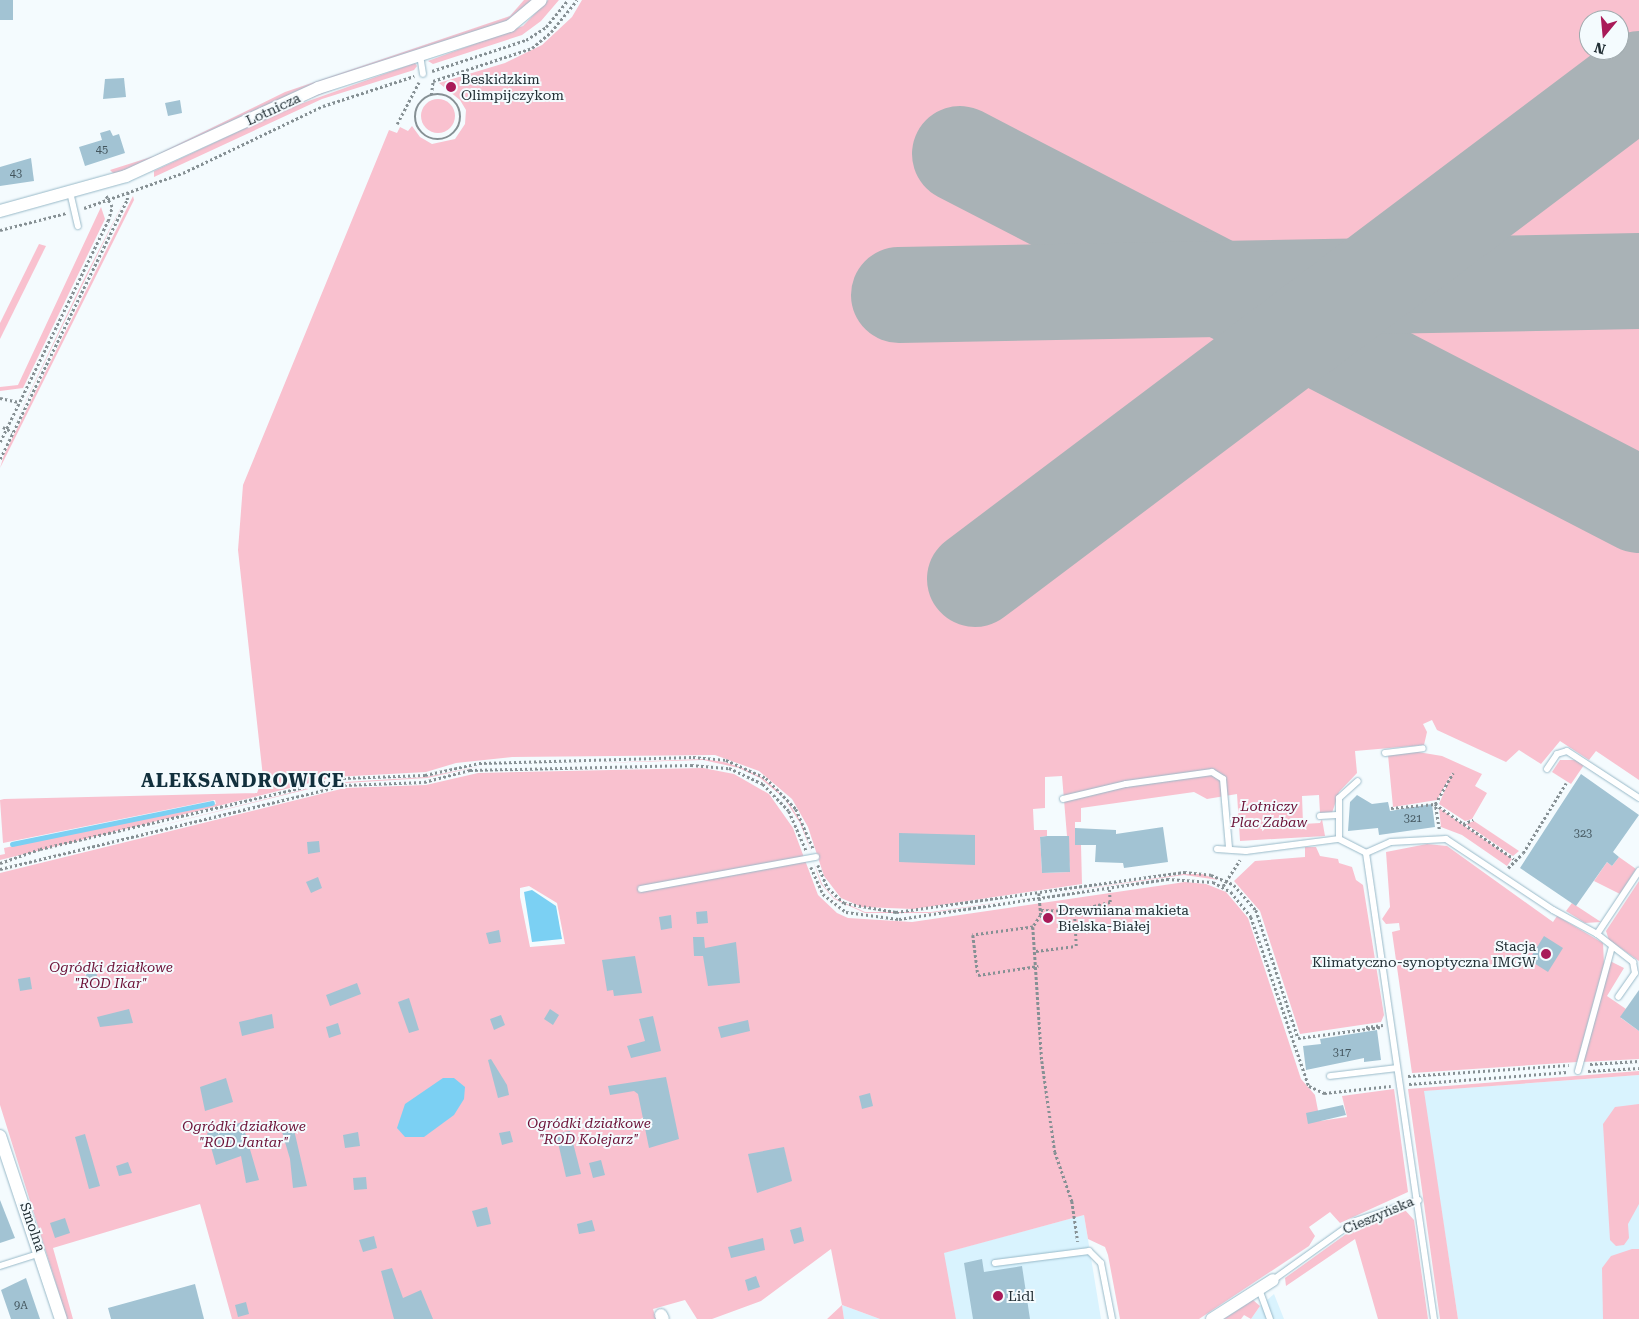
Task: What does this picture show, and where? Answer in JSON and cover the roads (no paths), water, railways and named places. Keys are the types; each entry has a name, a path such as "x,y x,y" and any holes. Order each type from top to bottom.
{"street":[{"name":"Lotnicza","path":"0,210 126,176 318,88 510,26 541,0"},
{"name":"Smolna","path":"0,1136 42,1252 61,1319"},
{"name":"Cieszyńska","path":"1212,1319 1273,1280"}],"lane":[{"path":"420,55 424,74"},
{"path":"70,192 78,226"},
{"path":"1385,753 1424,748"},
{"path":"1547,768 1557,754 1567,751 1639,798"},
{"path":"1063,799 1126,784 1212,772 1223,779 1229,848"},
{"path":"1340,839 1337,816 1339,798 1358,780"},
{"path":"1320,816 1337,816"},
{"path":"1217,849 1229,848 1246,851 1340,839 1366,853 1391,842 1436,837 1454,842 1553,910 1597,934 1635,967 1618,997"},
{"name":"Cieszyńska","path":"1273,1280 1355,1221 1419,1200 1389,1017 1366,853"},
{"path":"641,889 812,858"},
{"path":"1597,934 1639,872"},
{"path":"1578,1068 1612,947"},
{"path":"1330,1076 1397,1068"},
{"path":"1419,1200 1434,1319"},
{"path":"995,1263 1080,1251 1098,1256 1112,1319"},
{"path":"0,1266 42,1252"},
{"path":"1259,1289 1270,1319"}],"water":[{"path":"532,890 556,906 562,939 532,942 524,892"},
{"path":"443,1078 454,1078 465,1087 464,1099 454,1115 424,1137 405,1137 397,1128 405,1104"}],"waterway":[{"path":"12,844 212,803"}],"place":[{"name":"Beskidzkim Olimpijczykom","path":"451,87"},
{"name":"Drewniana makieta Bielska-Białej","path":"1048,918"},
{"name":"Stacja Klimatyczno-synoptyczna IMGW","path":"1546,954"},
{"name":"Lidl","path":"998,1296"}],"district":[{"name":"ALEKSANDROWICE","path":"243,781"}],"park label":[{"name":"Lotniczy Plac Zabaw","path":"1269,814"},
{"name":"Ogródki działkowe \"ROD Ikar\"","path":"111,976"},
{"name":"Ogródki działkowe \"ROD Kolejarz\"","path":"589,1132"},
{"name":"Ogródki działkowe \"ROD Jantar\"","path":"244,1134"}]}
